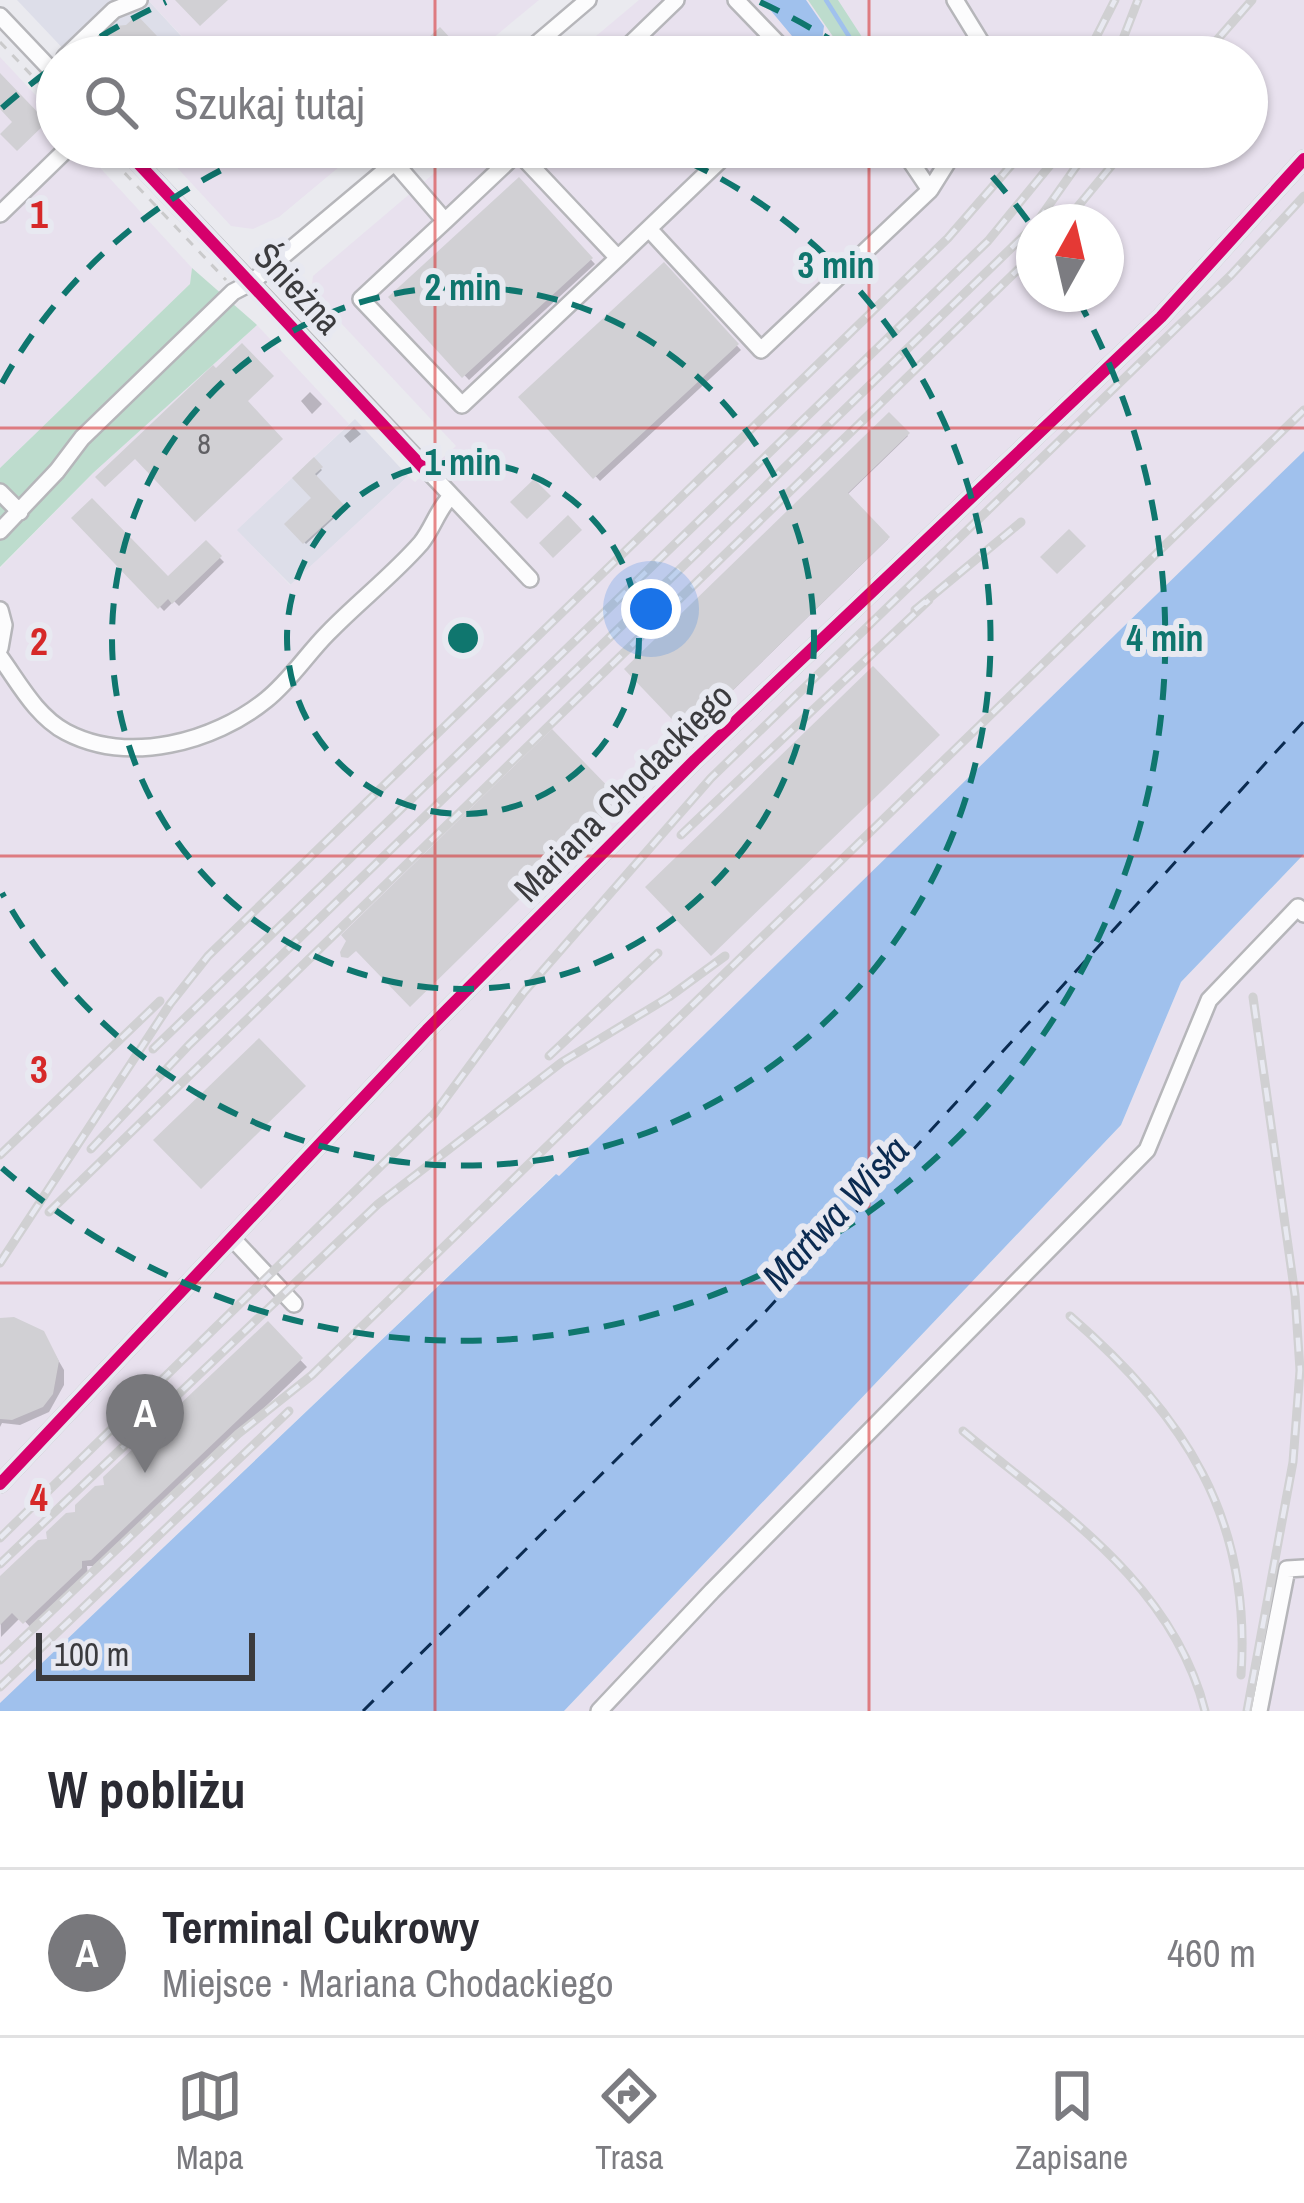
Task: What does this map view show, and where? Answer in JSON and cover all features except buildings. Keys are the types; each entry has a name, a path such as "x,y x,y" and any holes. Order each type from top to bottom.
{"street":[{"path":"87,36 115,10 139,0"},
{"path":"546,36 588,0"},
{"path":"638,36 676,0"},
{"path":"736,0 771,36"},
{"path":"955,0 977,36"},
{"path":"0,16 36,51"},
{"name":"Mariana Chodackiego","path":"0,1484 427,1030 695,760 1161,317 1304,159"},
{"path":"0,214 47,168"},
{"name":"Śnieżna","path":"143,168 530,579"},
{"path":"0,531 82,438 236,290 252,282 388,168"},
{"path":"398,168 445,220"},
{"path":"500,168 362,299 462,405 712,168"},
{"path":"537,168 618,258"},
{"path":"915,168 930,190"},
{"path":"649,229 761,350 930,190 943,168"},
{"path":"0,492 20,512"},
{"path":"0,610 4,626 0,652 30,700 66,732 116,744 181,744 215,733 270,698 323,638 420,543 450,497"},
{"path":"599,1711 1147,1150 1209,1000 1302,908"},
{"path":"232,1238 294,1304"},
{"path":"1259,1711 1287,1569 1304,1568"}],"path":[{"path":"0,42 36,80"},
{"path":"120,168 236,290"}],"shaded area":[{"path":"17,0 148,0 181,36 51,36"},
{"path":"148,0 539,0 495,36 182,36"},
{"path":"639,0 1304,0 1304,451 559,1176 555,1174 0,1703 0,568 93,473 257,325 349,424 237,530 290,585 408,476 415,482 456,446 311,291 313,276 440,168 1268,168 1268,36 596,36"},
{"path":"0,57 36,96 36,168 100,168 192,268 190,284 0,468"},
{"path":"177,168 338,168 279,217 253,229 231,226"},
{"path":"355,419 408,476 291,585 236,530"},
{"path":"1304,854 1304,1711 564,1711 1121,1125 1181,982"}],"green space":[{"path":"808,0 838,0 861,36 833,36"},
{"path":"192,268 257,325 93,473 0,567 0,468 190,284"}],"water":[{"path":"762,0 806,0 824,26 823,36 792,36"},
{"name":"Martwa Wisła","path":"1304,451 1304,854 1181,982 1121,1125 564,1711 0,1711 0,1703 559,1176"}],"waterway":[{"path":"826,0 849,36"}],"ferry route":[{"path":"363,1711 766,1311 1304,721"}],"railway":[{"path":"1097,36 1115,0"},
{"path":"1124,36 1138,0"},
{"path":"1220,36 1252,0"},
{"path":"0,1263 170,1004 208,956 948,238 1009,168"},
{"path":"153,1049 988,241 1048,168"},
{"path":"1050,204 1075,168"},
{"path":"1080,204 1110,168"},
{"path":"0,1538 434,1114 524,992 711,778 1231,275 1304,196"},
{"path":"91,1149 189,1045 1016,243"},
{"path":"49,1212 1016,272"},
{"path":"0,1660 238,1434 312,1375 1304,410"},
{"path":"915,610 1021,522"},
{"path":"681,835 929,600"},
{"path":"549,1056 658,953"},
{"path":"0,1564 378,1204 562,1062 669,997 725,956"},
{"path":"1247,1711 1293,1462 1300,1370 1295,1295 1253,997"},
{"path":"0,1155 160,1001"},
{"path":"1070,1316 1146,1392 1202,1473 1222,1518 1235,1566 1241,1675"},
{"path":"0,1687 289,1411"},
{"path":"963,1431 1073,1521 1140,1587 1167,1624 1205,1711"}],"cycle path":[{"path":"0,1484 427,1030 695,760 1161,317 1304,159"},
{"path":"143,168 427,472"}],"place":[{"name":"Terminal Cukrowy","path":"145,1473"}]}
